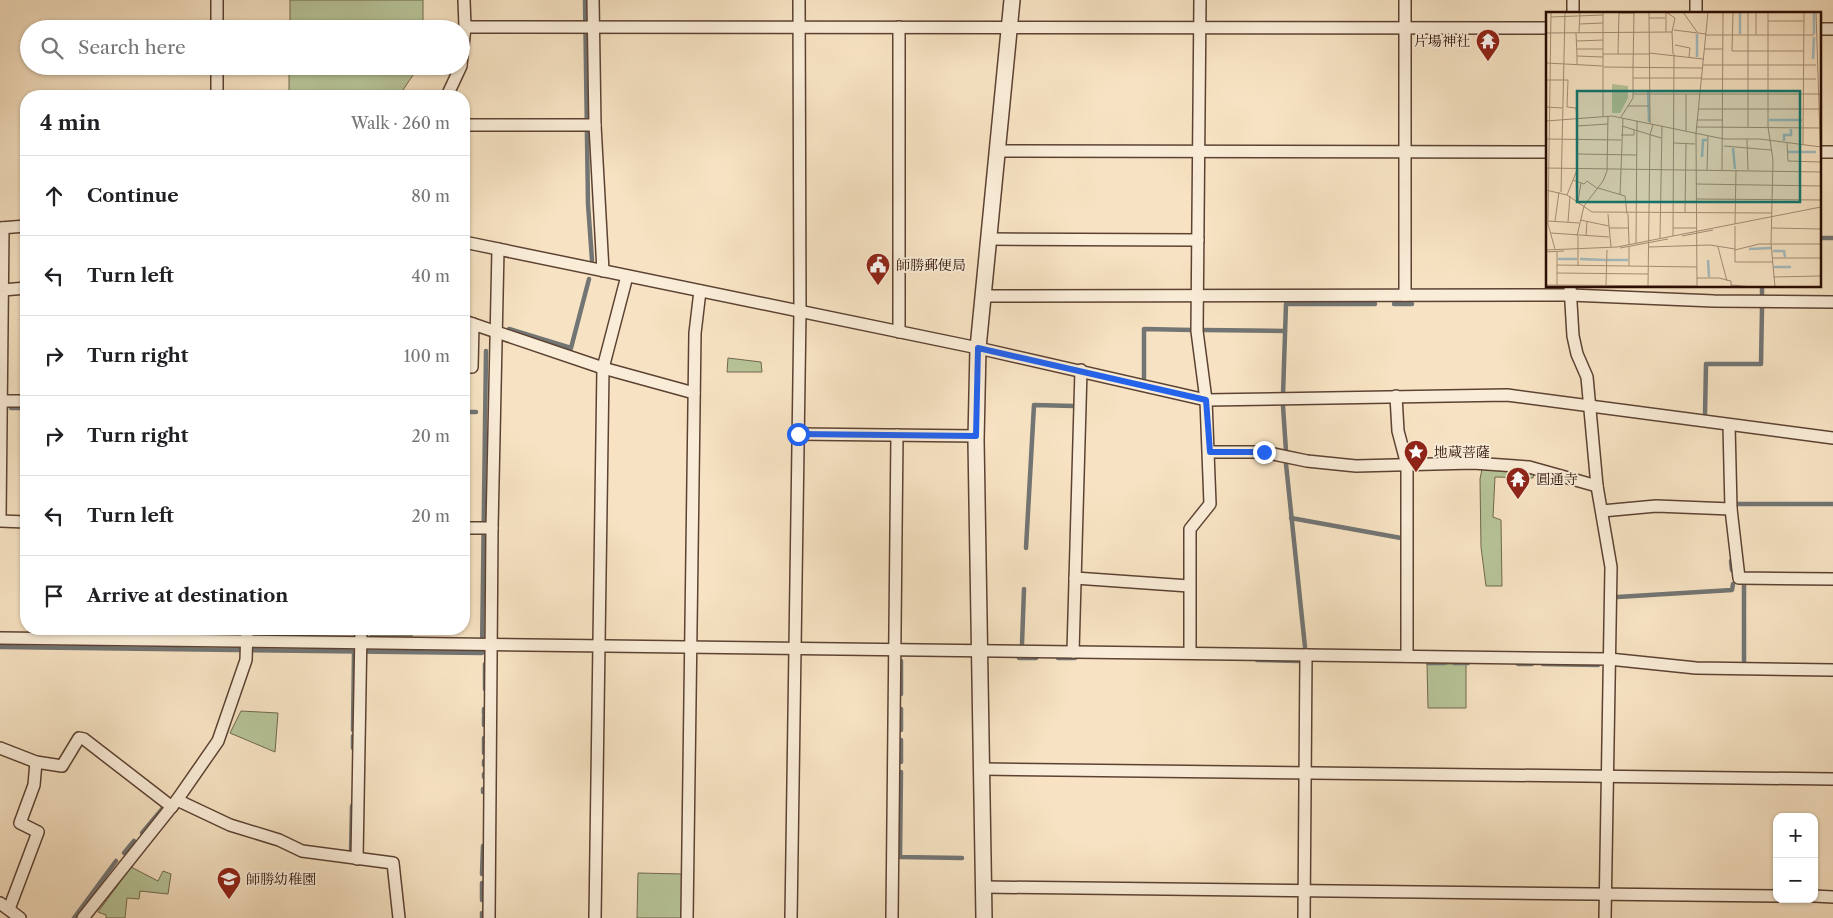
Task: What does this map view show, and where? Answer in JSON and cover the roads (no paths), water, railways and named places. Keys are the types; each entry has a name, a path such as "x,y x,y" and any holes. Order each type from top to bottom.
{"street":[{"path":"217,0 217,20"},
{"path":"464,0 465,20"},
{"path":"594,0 587,26 590,125 604,271"},
{"path":"791,918 800,311 799,0"},
{"path":"984,918 976,436 978,348 1012,0"},
{"path":"1190,653 1190,529 1210,504 1210,452 1198,331 1200,0"},
{"path":"1405,0 1405,295"},
{"path":"470,27 1546,28"},
{"path":"899,27 899,332"},
{"path":"1820,29 1833,29"},
{"path":"217,75 217,90"},
{"path":"450,90 457,75"},
{"path":"470,125 590,125"},
{"path":"996,151 1546,152"},
{"path":"1820,152 1833,152"},
{"path":"20,226 1,228 3,290 0,519 20,521"},
{"path":"988,239 1198,240"},
{"path":"470,243 978,348 1206,400 1507,395 1729,426 1833,438"},
{"path":"488,918 484,643 485,528 496,331 498,249"},
{"path":"595,918 603,368 627,276"},
{"path":"3,290 20,289"},
{"path":"687,918 695,333 700,291"},
{"path":"983,296 1198,297 1570,291 1714,301 1833,302"},
{"path":"1570,291 1573,336 1577,354 1587,377 1597,486 1611,567 1604,918"},
{"path":"470,323 603,368 694,393"},
{"path":"470,344 472,367 470,367"},
{"path":"1072,652 1081,370"},
{"path":"1396,396 1398,431 1407,465 1407,656"},
{"path":"1,401 20,401"},
{"path":"1729,426 1731,509 1739,578 1833,579"},
{"path":"798,434 976,436"},
{"path":"892,918 898,435"},
{"path":"1210,452 1264,452 1307,461 1356,466 1473,463 1529,467 1597,486"},
{"path":"1602,511 1656,506 1731,509"},
{"path":"470,528 485,528"},
{"path":"1075,578 1189,586"},
{"path":"83,918 175,804 218,741 246,650 247,635"},
{"path":"357,859 361,635"},
{"path":"0,638 246,650 360,651 484,643 1609,659 1696,668 1833,670"},
{"path":"1304,918 1306,655"},
{"path":"0,748 36,762 62,766 79,738 84,739 175,804 230,825 279,840 302,851 393,864 399,918"},
{"path":"20,918 4,906 38,832 20,823 34,785 36,762"},
{"path":"982,769 1833,779"},
{"path":"983,887 1773,896"},
{"path":"1818,896 1833,897"}],"waterway":[{"path":"585,0 588,204 592,260"},
{"path":"1820,238 1833,238"},
{"path":"509,329 571,348 589,279"},
{"path":"1762,288 1762,295"},
{"path":"1283,395 1286,304 1375,304"},
{"path":"1394,304 1412,304"},
{"path":"1705,415 1706,364 1761,364 1762,308"},
{"path":"1144,378 1144,329 1192,330"},
{"path":"1204,330 1285,331"},
{"path":"0,647 482,653 486,351"},
{"path":"1026,548 1034,405 1074,406"},
{"path":"1283,406 1286,451"},
{"path":"11,408 20,408"},
{"path":"470,412 476,412"},
{"path":"1286,464 1305,647"},
{"path":"1737,504 1833,504"},
{"path":"1291,518 1401,538"},
{"path":"1731,561 1732,570"},
{"path":"1617,597 1732,590 1733,584"},
{"path":"1744,584 1744,663"},
{"path":"1022,644 1024,589"},
{"path":"353,730 354,653"},
{"path":"1019,658 1036,658"},
{"path":"1058,658 1075,658"},
{"path":"1257,660 1298,661"},
{"path":"901,661 901,694"},
{"path":"1428,663 1445,663"},
{"path":"1454,663 1468,663"},
{"path":"485,664 485,689"},
{"path":"1518,664 1532,664"},
{"path":"1543,664 1598,665"},
{"path":"484,709 484,714"},
{"path":"901,709 901,730"},
{"path":"484,717 484,725"},
{"path":"353,736 353,748"},
{"path":"484,738 484,753"},
{"path":"901,740 901,762"},
{"path":"901,772 900,857 962,858"},
{"path":"351,852 352,806"},
{"path":"142,833 163,808"},
{"path":"124,853 134,841"},
{"path":"482,874 483,846"},
{"path":"74,918 116,861"},
{"path":"482,883 482,900"},
{"path":"482,913 482,918"}],"place":[{"name":"片場神社","path":"1488,62"},
{"name":"師勝郵便局","path":"878,286"},
{"name":"地蔵菩薩","path":"1416,473"},
{"name":"圓通寺","path":"1518,500"},
{"name":"師勝幼稚園","path":"229,900"}]}
